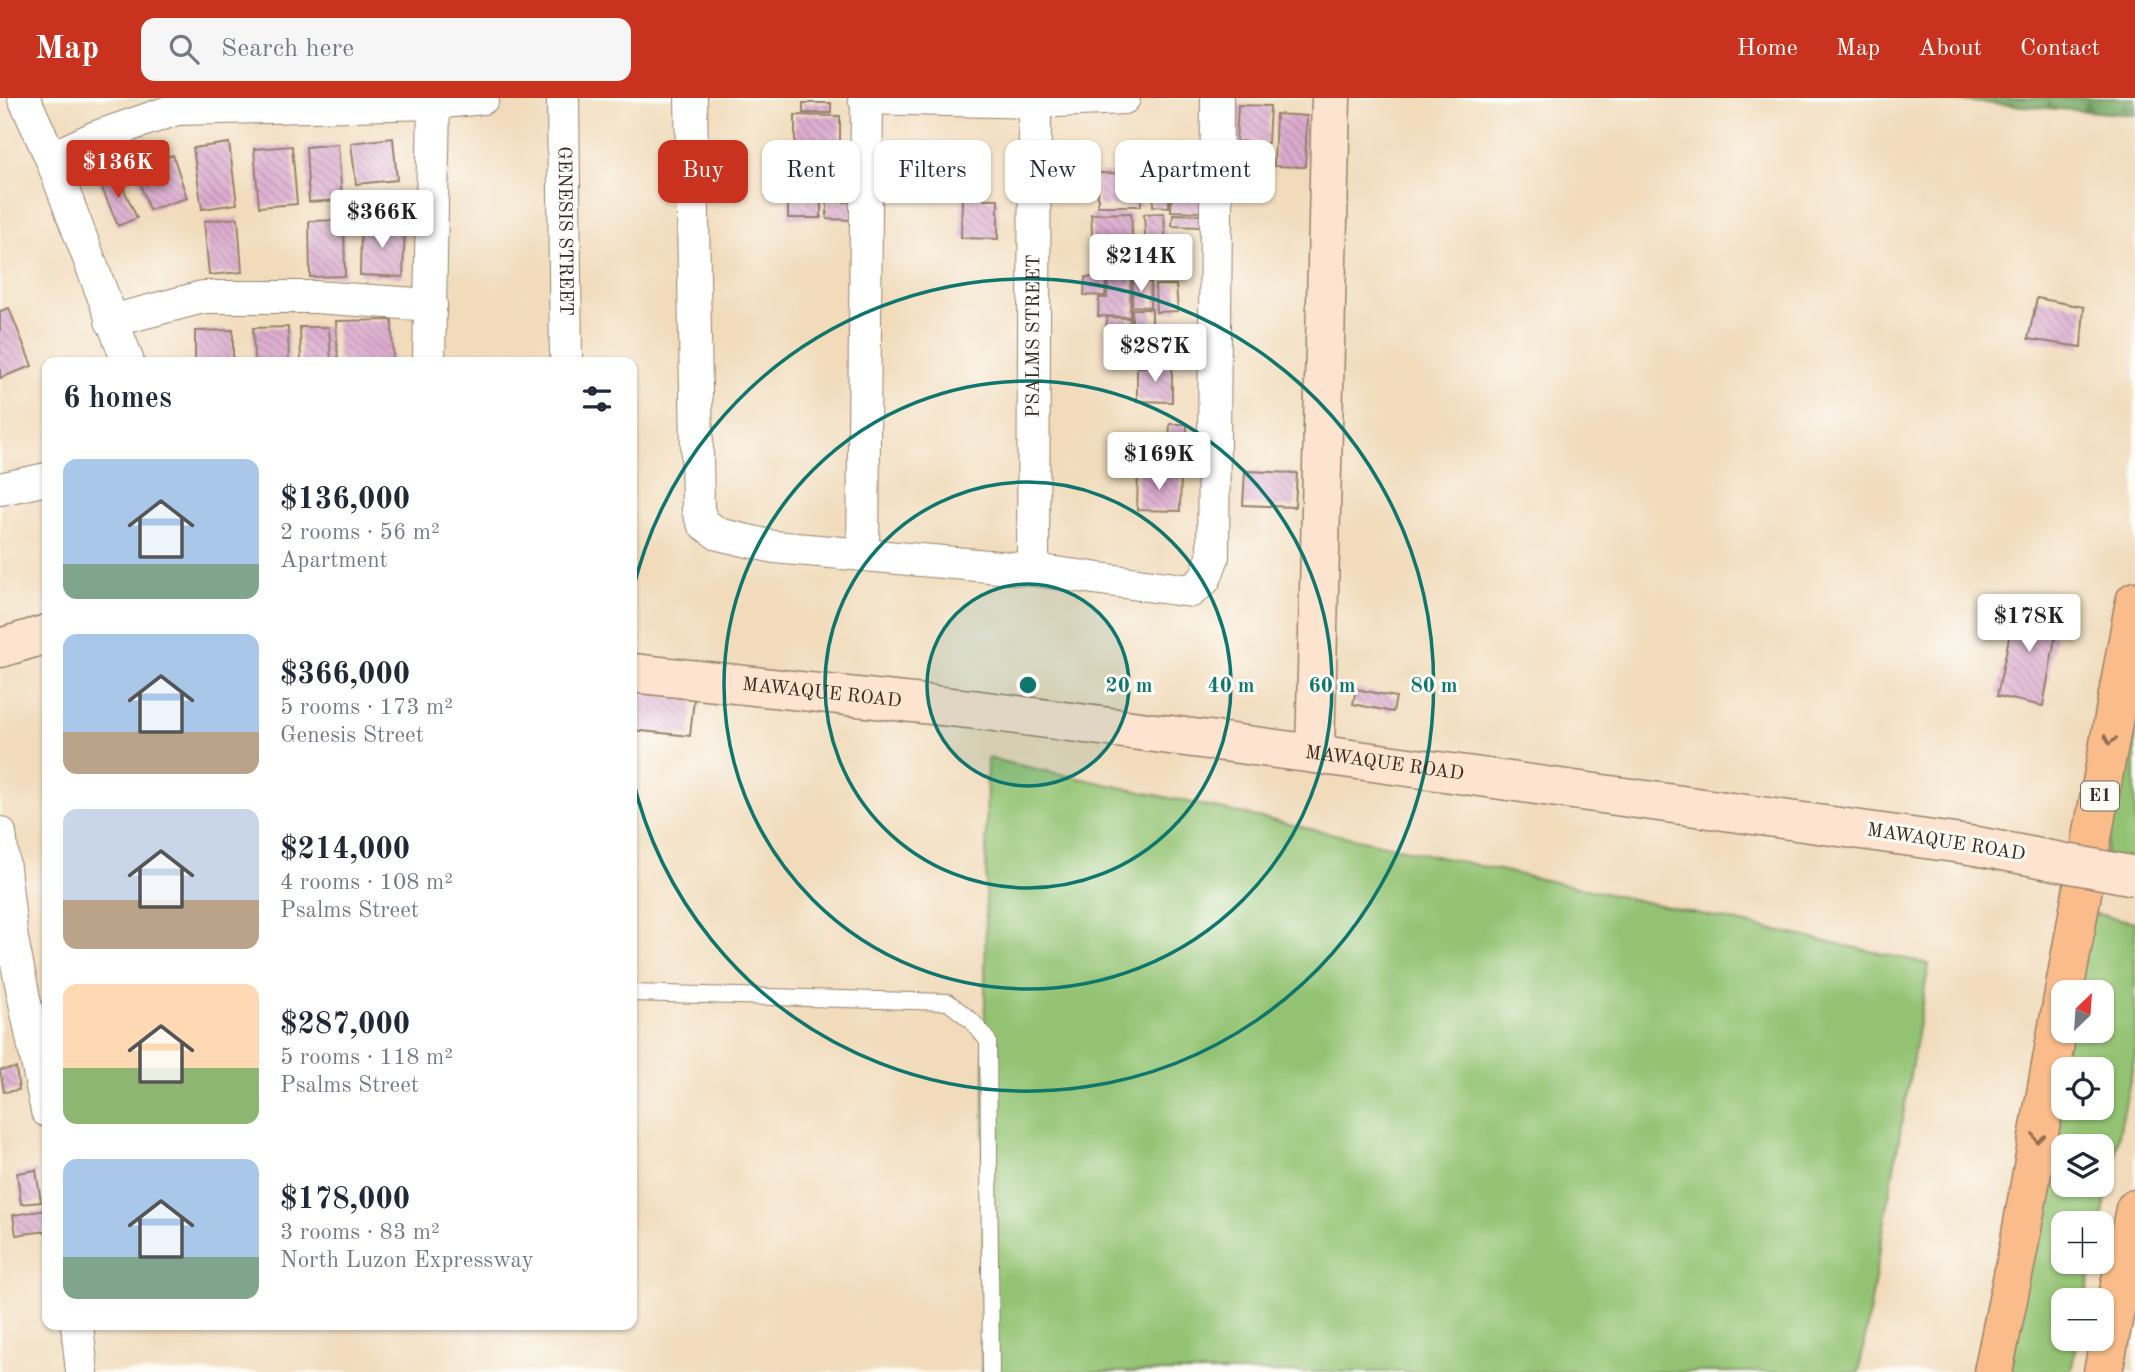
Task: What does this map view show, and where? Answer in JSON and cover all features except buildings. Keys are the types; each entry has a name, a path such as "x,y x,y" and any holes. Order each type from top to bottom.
{"highway":[{"name":"E1","path":"2066,980 2135,601"},
{"path":"1993,1372 2018,1251 2055,1043"},
{"path":"2103,1372 2135,1209"}],"main road":[{"path":"1315,754 1331,98"},
{"path":"0,648 42,635"},
{"name":"MAWAQUE ROAD","path":"637,674 979,710 1315,754 1976,846 2135,876"}],"street":[{"path":"24,98 51,158 126,357"},
{"path":"51,158 96,137 177,109 434,103 483,98"},
{"name":"GENESIS STREET","path":"563,98 566,357"},
{"path":"691,98 698,510 703,523 718,534 774,547 1033,570 1191,591 1205,579 1213,557 1217,98"},
{"path":"863,555 866,98 1035,102 1124,98"},
{"name":"PSALMS STREET","path":"1033,570 1035,102"},
{"path":"429,357 434,103"},
{"path":"111,321 203,298 315,297 431,305"},
{"path":"0,489 42,480"},
{"path":"0,833 12,939 42,1086"},
{"path":"78,1330 82,1372"}],"lane":[{"path":"637,993 948,1002 972,1021 988,1041 991,1372"}],"green space":[{"path":"1919,98 2135,98 2135,115"},
{"path":"2135,692 2135,873 2103,866"},
{"path":"987,758 1929,964 1859,1372 982,1372"},
{"path":"2092,913 2135,922 2135,1056 2114,1159 2114,1134 2051,1134 2051,1197 2106,1197 2103,1211 2051,1211 2051,1274 2090,1274 2088,1288 2051,1288 2051,1351 2075,1351 2071,1372 2005,1372 2052,1120 2114,1120 2114,1057 2064,1057 2067,1043 2114,1043 2114,980 2079,980"}]}
